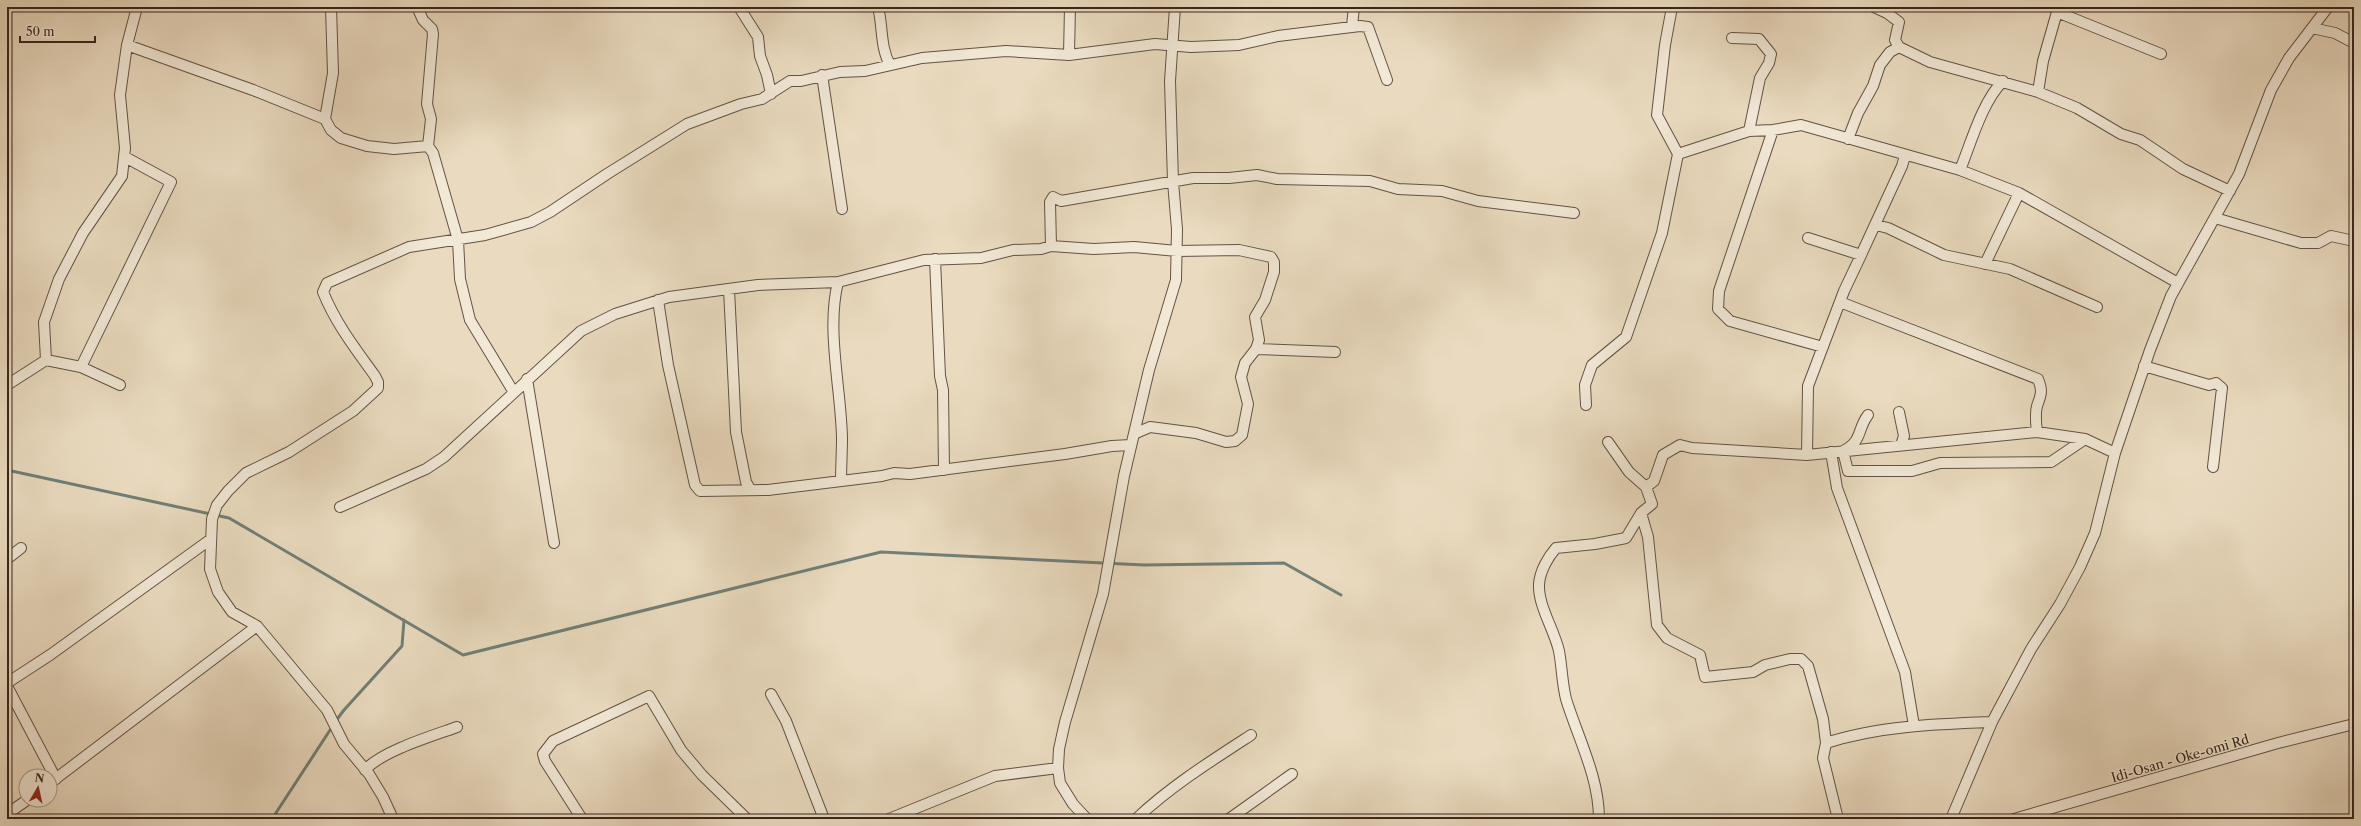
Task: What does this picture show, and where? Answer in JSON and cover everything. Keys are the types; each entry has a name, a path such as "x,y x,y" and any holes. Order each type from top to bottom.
{"street":[{"path":"46,360 44,322 59,279 83,233 122,176 125,157 120,95 127,45 137,7"},
{"path":"331,7 333,73 325,119 330,130 341,138 367,146 394,149 428,146"},
{"path":"418,7 422,20 432,29 433,34 428,104 431,119 428,146 433,153 458,240 460,279 470,320 513,391"},
{"path":"739,7 758,37 760,56 768,75 771,94"},
{"path":"878,7 883,23 885,56 890,65"},
{"path":"1069,55 1070,7"},
{"path":"1086,819 1073,804 1060,783 1058,768 1065,722 1103,594 1134,434 1149,370 1176,280 1177,252 1172,182 1170,81 1175,7"},
{"path":"1352,26 1354,7"},
{"path":"1586,405 1586,385 1592,365 1626,337 1662,233 1678,154 1658,115 1665,45 1672,7"},
{"path":"1874,7 1899,22 1895,40 1899,47 1930,62 2003,81 2038,92 2077,108 2122,134 2140,140 2183,168 2230,191"},
{"path":"1951,819 1992,722 2031,649 2060,604 2080,567 2095,533 2115,453 2144,366 2178,282 2239,174 2271,90 2288,58 2328,7"},
{"path":"2038,92 2042,60 2056,9 2161,54"},
{"path":"393,819 383,797 365,770 344,744 327,710 257,626 232,612 218,592 210,569 212,519 216,505 246,473 289,452 353,411 378,388 378,382 375,376 340,328 330,308 323,292 327,283 409,247 423,243 458,240 531,222 550,212 687,124 771,94 790,81 801,81 822,75 865,71 922,58 1006,51 1069,55 1155,44 1173,44 1191,48 1239,45 1278,36 1323,32 1352,26 1368,28 1387,80"},
{"path":"2312,28 2335,34 2354,43"},
{"path":"1732,38 1759,39 1771,54 1769,63 1760,78 1749,131"},
{"path":"127,45 253,90 325,119"},
{"path":"1848,138 1858,113 1873,86 1880,65 1890,52 1899,47"},
{"path":"822,75 842,209"},
{"path":"1960,170 1967,148 1991,97 2003,81"},
{"path":"1678,154 1749,131 1773,130 1801,125 1905,156 1960,170 2019,192 2178,282"},
{"path":"1773,130 1719,291 1718,309 1730,321 1823,347"},
{"path":"1807,455 1808,386 1840,302 1876,225 1905,156"},
{"path":"81,367 171,182 125,157"},
{"path":"1051,246 1050,202 1053,197 1061,201 1193,178 1229,178 1257,175 1277,179 1370,181 1398,189 1442,191 1478,201 1574,213"},
{"path":"1985,264 2019,192"},
{"path":"2215,218 2301,243 2318,243 2331,236 2354,241"},
{"path":"1876,225 1888,228 1944,255 2010,269 2097,307"},
{"path":"1808,238 1858,254 1862,253"},
{"path":"340,507 426,469 470,435 513,391 581,331 615,314 658,300 758,285 838,282 924,260 981,258 1013,250 1041,249 1051,246 1094,249 1134,247 1177,252 1239,250 1271,257 1274,262 1274,272 1265,300 1255,317 1259,340 1256,349 1245,363 1241,376 1248,404 1242,435 1239,438 1226,442 1196,433 1150,428 1134,434"},
{"path":"936,259 940,376 943,390 944,470"},
{"path":"838,282 835,296 835,342 842,438 841,481"},
{"path":"729,289 736,432 746,482 750,489"},
{"path":"658,300 668,365 695,485 700,491 736,492 750,489 768,490 882,476 894,473 910,474 944,470 1112,446 1132,445"},
{"path":"1840,302 2038,379 2042,389 2041,399 2037,407 2037,432"},
{"path":"1256,349 1335,352"},
{"path":"7,385 46,360 81,367 120,385"},
{"path":"2144,366 2209,385 2216,383 2222,388 2213,467"},
{"path":"527,379 554,543"},
{"path":"1899,412 1904,436 1901,445"},
{"path":"1843,451 1858,439 1862,422 1868,415"},
{"path":"1646,487 1654,481 1663,455 1680,445 1692,448 1807,455 2037,432 2085,439 2115,453"},
{"path":"1843,451 1848,471 1912,472 1940,463 2051,462 2085,439"},
{"path":"1599,819 1596,790 1566,699 1559,651 1539,594 1539,582 1544,568 1556,548 1595,544 1626,538 1641,513 1652,504 1646,487 1629,472 1608,442"},
{"path":"1831,452 1837,488 1905,672 1914,726"},
{"path":"1641,513 1648,538 1657,625 1667,638 1700,655 1705,677 1753,672 1765,665 1790,659 1801,659 1808,666 1823,719 1826,743 1823,758 1838,819"},
{"path":"7,683 50,655 211,539"},
{"path":"7,559 21,548"},
{"path":"58,777 257,626"},
{"path":"7,686 47,768"},
{"path":"771,694 786,721 824,819"},
{"path":"582,819 545,761 543,754 553,741 649,696 681,750 702,775 747,819"},
{"path":"1826,743 1848,735 1914,726 1992,722"},
{"name":"Idi-Osan - Oke-omi Rd","path":"2014,819 2278,743 2354,724"},
{"path":"365,770 372,762 418,741 457,727"},
{"path":"1136,819 1162,794 1251,735"},
{"path":"889,819 995,776 1058,768"},
{"path":"1229,819 1292,774"},
{"path":"7,814 18,806"}],"waterway":[{"path":"7,470 229,518 463,655 881,552 1144,565 1284,563 1341,595"},
{"path":"335,722 402,646 404,620"},
{"path":"272,819 332,727"}]}
